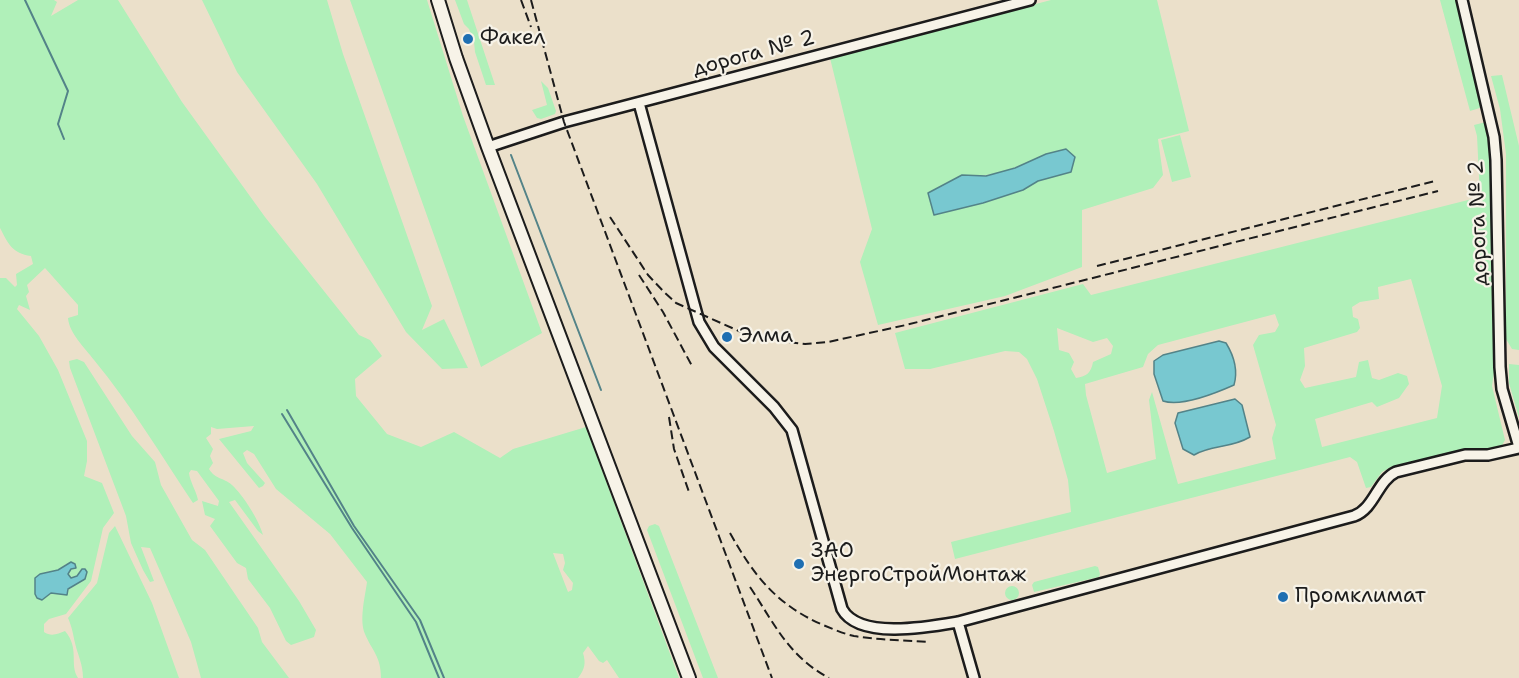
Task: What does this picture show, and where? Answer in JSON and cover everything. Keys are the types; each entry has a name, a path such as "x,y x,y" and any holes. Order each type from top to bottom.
{"main road":[{"path":"438,0 488,147 689,678"}],"street":[{"name":"дорога № 2","path":"488,147 564,122 1030,0"},
{"name":"дорога № 2","path":"1462,0 1494,137 1500,367 1502,388 1519,447"},
{"path":"639,103 699,322 714,347 774,407 792,430 842,609 846,617 853,622 864,626 913,630 958,622 1354,516 1362,513 1384,481 1396,472 1465,455 1488,455 1519,447"},
{"path":"958,622 974,678"}],"green space":[{"path":"0,0 54,0 57,2 51,16 78,0 118,0 182,102 265,217 359,335 370,340 382,356 355,379 356,396 387,434 421,447 454,432 500,458 513,449 586,427 679,678 619,678 607,660 603,663 599,661 588,646 583,653 584,666 578,678 381,678 378,659 362,622 367,582 330,534 276,489 254,454 247,450 243,453 247,463 265,483 259,488 219,439 251,431 254,426 217,429 211,427 211,434 206,438 213,449 210,456 213,463 209,469 214,475 232,485 246,501 263,535 235,500 229,502 299,601 316,630 314,637 291,645 286,641 270,608 248,579 246,568 237,563 210,526 215,519 205,515 202,501 218,506 219,501 197,471 191,470 189,473 198,500 193,503 133,412 74,335 68,318 78,315 78,305 45,268 27,285 29,292 26,296 30,310 19,305 17,309 39,336 58,370 87,441 84,476 102,483 114,513 103,528 91,581 66,614 49,619 44,624 44,632 47,634 65,631 72,644 75,673 78,678 0,678 0,278 6,278 15,287 17,285 16,274 33,264 31,256 19,253 12,247 0,228","holes":["553,553 563,554 565,563 563,570 573,583 572,590 568,592","66,564 76,568 71,569 68,574 71,578 80,572 80,582 62,594 56,592 46,596 46,572 58,570"]},
{"path":"202,0 327,0 343,54 432,306 422,330 444,319 468,368 442,369 406,332 317,184 237,72"},
{"path":"350,0 427,0 463,116 542,333 481,367"},
{"path":"455,0 467,0 495,85 486,85 474,42"},
{"path":"1051,0 1157,0 1189,131 1158,139 1163,175 1153,188 1082,210 1082,267 1005,296 878,325 860,262 872,229 830,58","holes":["1065,149 1071,172 1038,181 1023,190 983,203 934,215 946,189 959,177 996,173"]},
{"path":"1440,0 1457,0 1483,107 1470,111"},
{"path":"1502,75 1519,146 1519,350 1512,349 1506,339 1506,154 1500,109 1491,76"},
{"path":"541,81 548,88 556,111 555,114 541,119 537,118 532,110 547,105"},
{"path":"1486,122 1491,141 1496,358 1492,386 1505,440 1501,447 1489,451 1468,448 1391,467 1382,472 1371,487 1366,488 1357,462 1350,457 955,559 951,542 1071,512 1068,480 1037,379 1027,359 1019,352 1005,351 930,369 905,369 895,333 1083,284 1091,295 1480,197 1477,136 1474,125","holes":["1411,279 1442,386 1437,418 1322,447 1315,419 1372,402 1377,407 1399,398 1409,384 1407,376 1398,373 1379,380 1372,378 1368,360 1359,362 1356,377 1305,388 1300,380 1305,366 1304,348 1357,332 1360,328 1358,319 1353,317 1352,307 1360,302 1379,299 1378,287","1275,314 1279,325 1275,332 1259,335 1253,345 1276,425 1272,438 1276,459 1178,484 1152,392 1149,400 1156,459 1107,473 1085,384 1143,367 1148,354 1158,345","1057,328 1093,342 1107,338 1113,346 1111,354 1093,362 1088,373 1076,378 1071,369 1074,362 1069,353 1059,350"]},
{"path":"1180,135 1191,177 1172,182 1161,140"},
{"path":"77,359 84,362 132,436 155,462 161,485 192,540 205,550 258,628 262,642 289,678 201,678 191,642 150,548 141,547 154,581 150,582 131,543 126,516 70,368 69,361"},
{"path":"1509,364 1519,365 1519,418 1509,383"},
{"path":"655,524 659,526 718,678 703,678 647,530 649,526"},
{"path":"115,526 152,603 179,678 83,678 68,618 97,583 109,533"},
{"path":"1098,567 1099,577 1034,592 1032,585 1034,582"},
{"path":"1012,586 1017,588 1019,593 1017,598 1012,600 1007,598 1005,593 1007,588"}],"water":[{"path":"1066,149 1075,157 1071,172 1038,181 1023,190 983,203 934,215 928,193 962,175 986,176"},
{"path":"1219,341 1226,343 1233,358 1236,374 1234,385 1189,401 1163,401 1154,374 1154,361 1163,355"},
{"path":"1235,399 1242,405 1250,437 1194,455 1183,449 1175,423 1178,413"},
{"path":"71,562 76,568 71,569 68,574 71,578 85,569 87,572 85,579 68,589 67,595 51,593 42,600 37,598 35,578 40,574 58,570"}],"waterway":[{"path":"25,0 68,91 58,124 64,139"},
{"path":"511,155 601,390"},
{"path":"287,410 354,526 420,620 444,678"},
{"path":"282,414 352,528 416,622 439,678"}],"railway":[{"path":"521,0 531,27"},
{"path":"531,0 564,122 772,678"},
{"path":"1097,266 1435,181"},
{"path":"610,217 648,275 676,303 741,332 779,341 805,344 828,342 906,325 1438,191"},
{"path":"639,275 663,312 692,366"},
{"path":"669,417 674,449 689,492"},
{"path":"730,533 748,563 768,588 807,617 854,636 928,642"},
{"path":"750,587 792,649 803,660 829,678"}],"place":[{"name":"Факел","path":"468,39"},
{"name":"Элма","path":"727,337"},
{"name":"ЗАО ЭнергоСтройМонтаж","path":"799,564"},
{"name":"Промклимат","path":"1283,597"}]}
